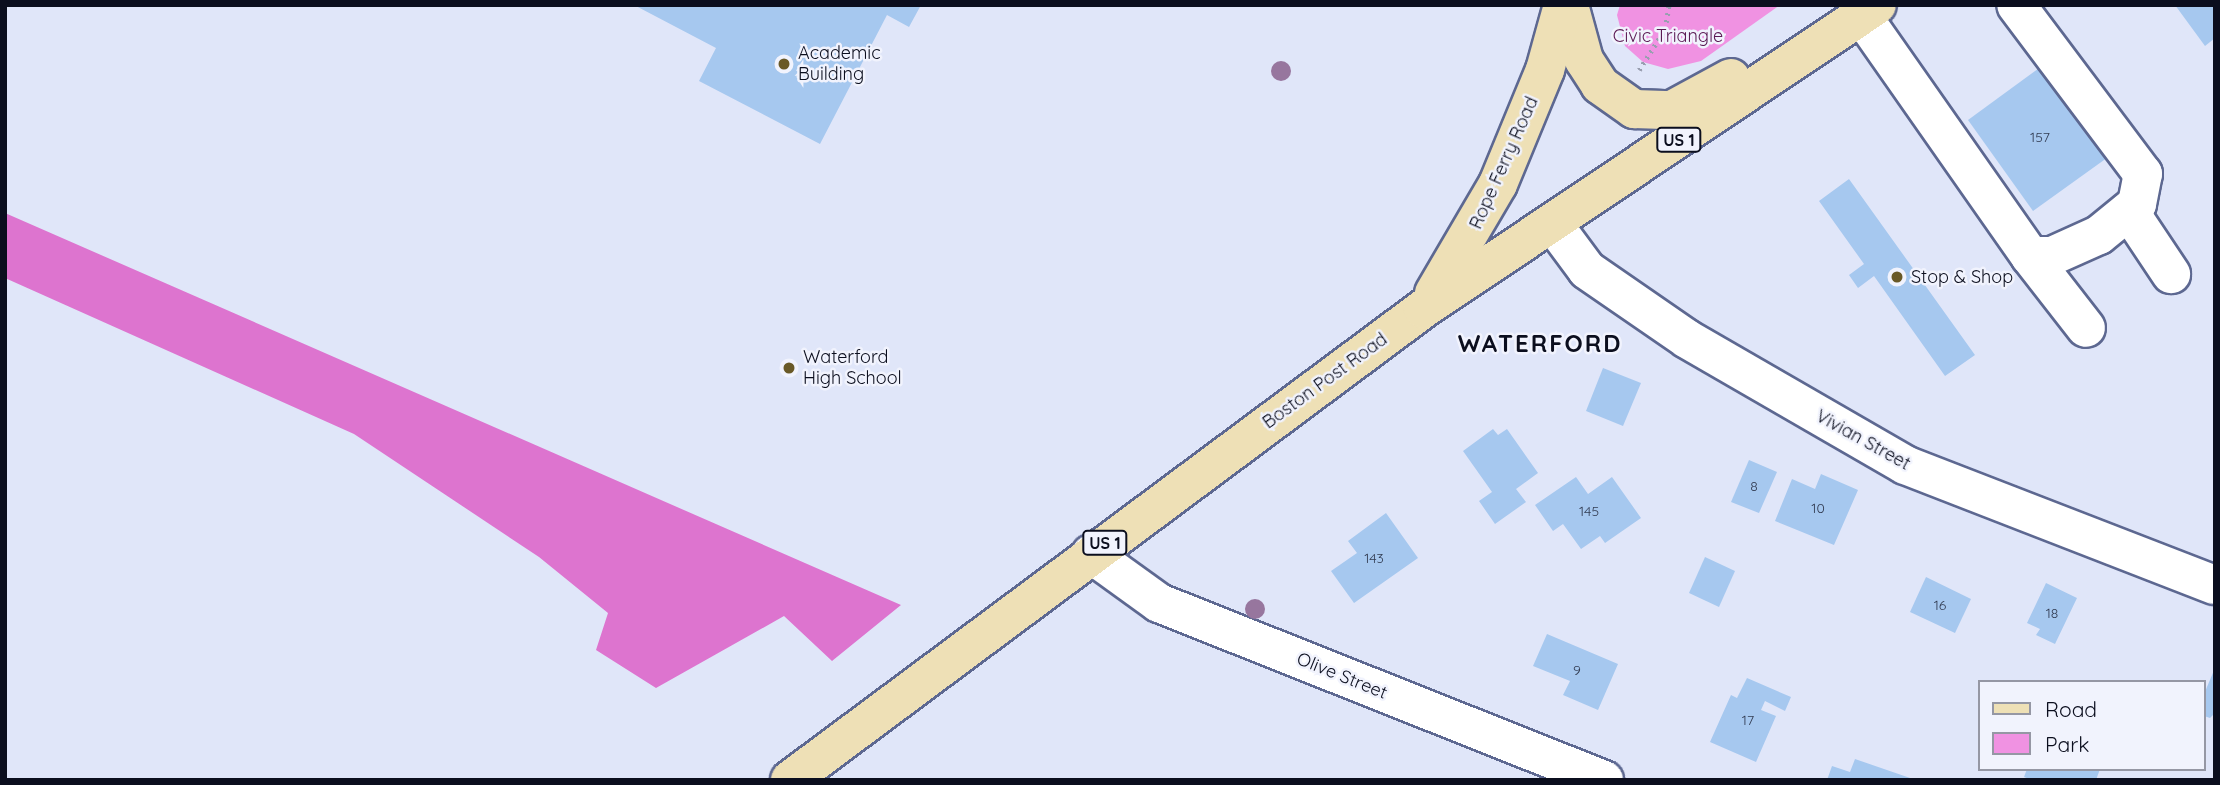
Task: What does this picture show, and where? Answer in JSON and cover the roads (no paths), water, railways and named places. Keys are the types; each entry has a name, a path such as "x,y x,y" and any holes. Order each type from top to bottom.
{"main road":[{"name":"Rope Ferry Road","path":"1423,309 1477,226 1498,184 1545,70 1563,5"},
{"path":"1569,5 1584,60 1600,85 1634,109 1672,110 1754,65 1805,56"},
{"name":"Boston Post Road","path":"790,780 1423,309 1870,11"}],"street":[{"path":"2016,5 2143,174 2137,204 2099,235 2052,256 2030,256"},
{"path":"1870,11 1934,123 2030,256 2086,328"},
{"path":"1934,123 1966,133 2037,231 2057,239 2102,219 2124,183 2114,148 2036,48 2039,36"},
{"path":"2129,211 2171,274"},
{"name":"Vivian Street","path":"1553,224 1587,270 1687,340 1905,465 2215,585"},
{"name":"Olive Street","path":"1091,554 1159,603 1604,780"}],"place":[{"name":"Academic Building","path":"784,64"},
{"name":"Stop & Shop","path":"1897,277"},
{"name":"Waterford High School","path":"789,368"}],"district":[{"name":"WATERFORD","path":"1540,344"}],"park label":[{"name":"Civic Triangle","path":"1668,36"}]}
